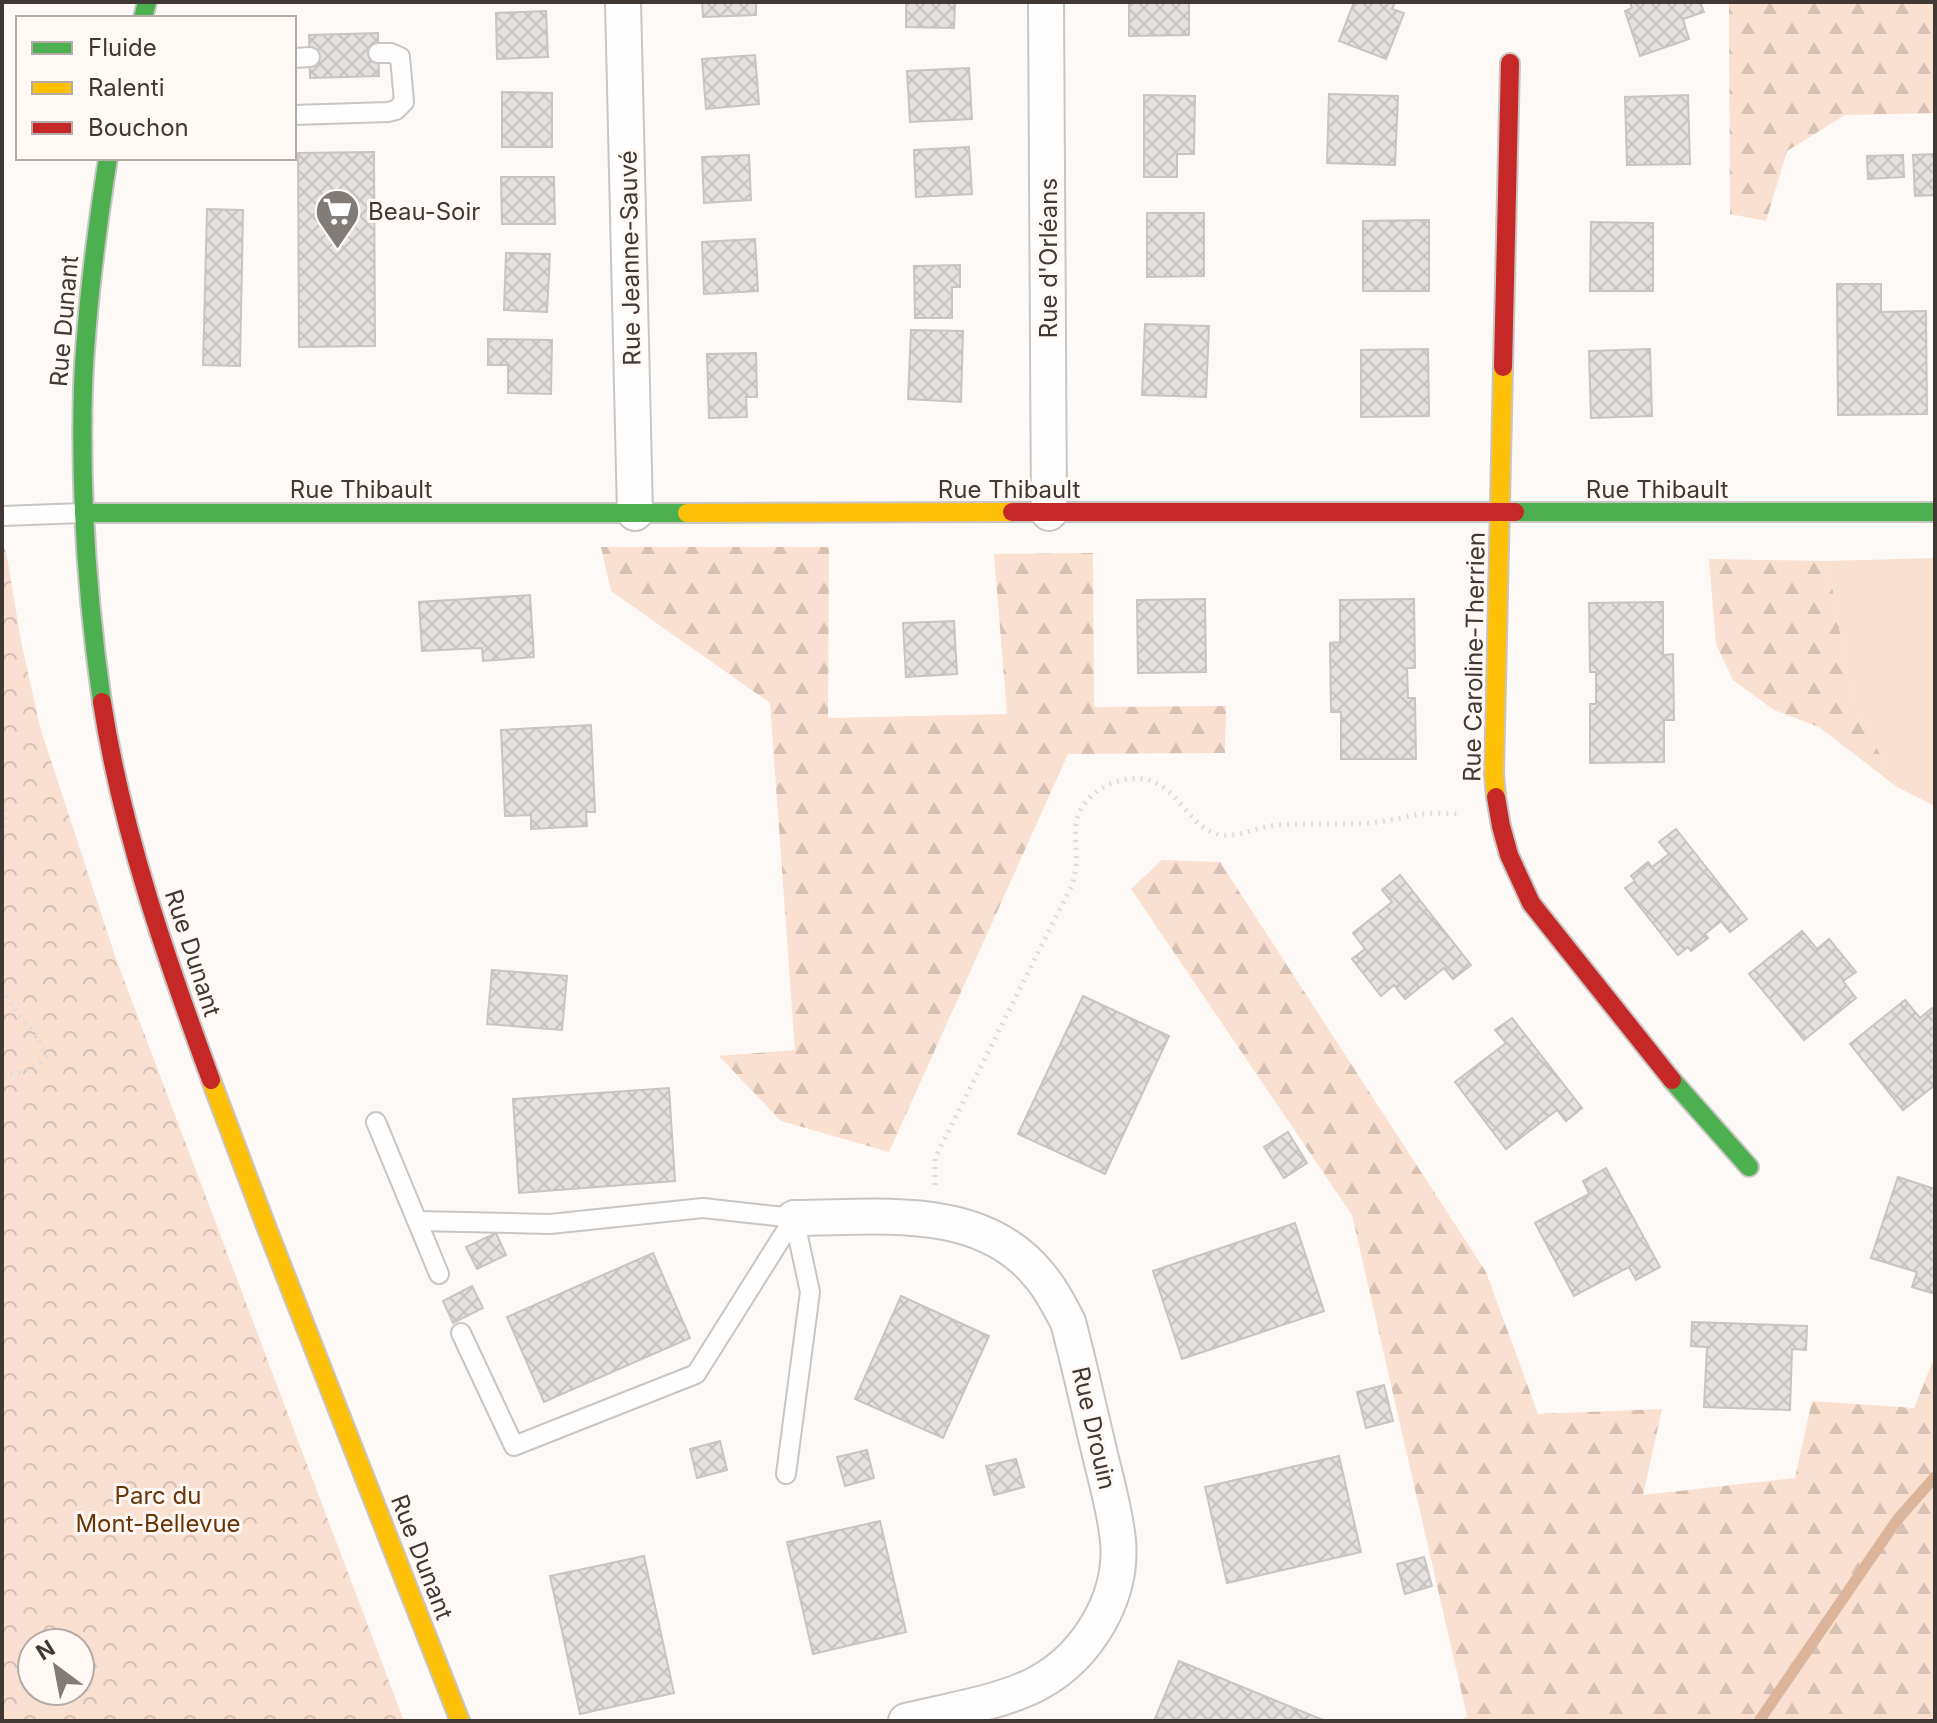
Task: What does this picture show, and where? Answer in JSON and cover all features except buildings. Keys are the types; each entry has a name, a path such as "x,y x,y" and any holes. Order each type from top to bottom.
{"street":[{"name":"Rue Jeanne-Sauvé","path":"623,2 635,513"},
{"name":"Rue d'Orléans","path":"1046,2 1049,513"},
{"name":"Rue Caroline-Therrien","path":"1510,63 1494,774 1502,838 1531,903 1660,1067 1749,1167"},
{"name":"Rue Dunant","path":"108,160 94,248 85,338 81,458 86,572 108,734 127,818 194,1035 460,1721"},
{"name":"Rue Thibault","path":"84,513 1935,512"},
{"name":"Rue Drouin","path":"794,1218 936,1219 991,1237 1016,1252 1055,1296 1068,1322 1113,1511 1118,1544 1116,1577 1106,1609 1089,1638 1067,1663 1039,1683 1009,1696 906,1721"}],"lane":[{"path":"296,115 396,110 404,102 400,57 378,53"},
{"path":"2,516 84,513"},
{"path":"376,1122 439,1274"},
{"path":"417,1221 550,1224 703,1208 794,1218"},
{"path":"461,1333 514,1446 696,1374 794,1218"},
{"path":"786,1474 810,1292 794,1218"}],"path":[{"path":"936,1219 935,1158 1072,885 1079,813 1089,798 1106,784 1124,779 1141,779 1160,784 1198,823 1222,835 1276,825 1373,823 1424,814 1497,814"},
{"path":"2,802 6,812 2,860"},
{"path":"2,989 38,1038 46,1056 36,1067 2,1076"}],"green space":[{"path":"1729,2 1935,2 1935,113 1845,115 1787,151 1766,221 1730,214"},
{"name":"Parc du Mont-Bellevue","path":"2,545 6,551 40,727 116,959 404,1721 2,1721"},
{"path":"601,547 829,547 828,718 1007,714 994,554 1093,553 1094,707 1226,706 1225,753 1068,754 889,1152 781,1121 719,1056 795,1050 770,703 611,591"},
{"path":"1935,558 1935,806 1897,787 1851,698 1828,561"},
{"path":"1709,559 1828,561 1851,698 1897,787 1819,727 1774,710 1733,680 1716,644"},
{"path":"1162,860 1220,862 1486,1272 1538,1414 1662,1409 1643,1495 1795,1478 1812,1401 1914,1408 1935,1356 1935,1721 1459,1721 1467,1716 1352,1215 1131,889"}],"waterway":[{"path":"1759,1721 1897,1520 1935,1477"}],"traffic: fast":[{"path":"144,16 147,2"},
{"path":"102,702 86,545 82,427 89,301 108,160"},
{"path":"1515,512 1935,512"},
{"path":"84,513 687,513"},
{"path":"1672,1080 1749,1167"}],"traffic: slow":[{"path":"1496,797 1503,367"},
{"path":"687,513 1012,512"},
{"path":"211,1080 460,1721"}],"traffic: jam":[{"path":"1503,367 1510,63"},
{"path":"1012,512 1515,512"},
{"path":"102,702 133,847 211,1080"},
{"path":"1496,797 1509,855 1531,903 1672,1080"}],"place":[{"name":"Beau-Soir","path":"337,250"}]}
